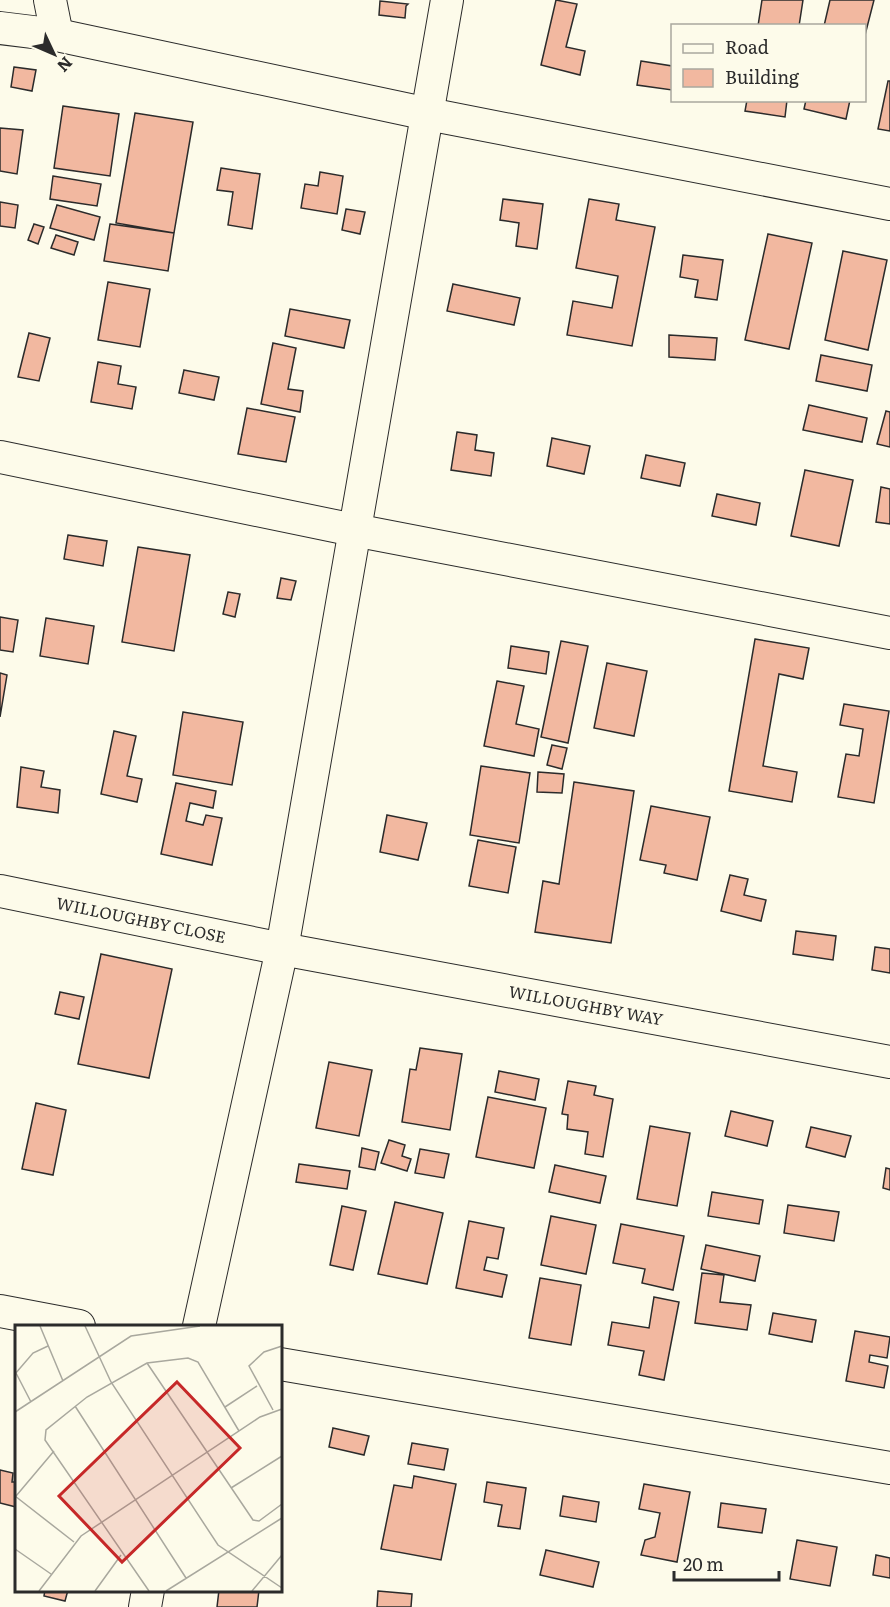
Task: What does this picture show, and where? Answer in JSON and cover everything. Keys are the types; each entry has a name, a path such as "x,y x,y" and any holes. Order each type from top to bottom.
{"street":[{"path":"50,0 57,35"},
{"path":"199,1325 282,949 447,0"},
{"path":"0,28 57,35 428,114 890,204"},
{"path":"0,457 354,530 890,633"},
{"name":"WILLOUGHBY CLOSE","path":"0,891 282,949"},
{"name":"WILLOUGHBY WAY","path":"282,949 890,1062"},
{"path":"0,1311 74,1325"},
{"path":"282,1364 890,1468"},
{"path":"145,1607 148,1592"}],"building":[{"path":"556,0 577,4 566,47 585,51 580,75 541,65"},
{"path":"762,0 803,0 799,24 758,24"},
{"path":"830,0 874,0 866,31 866,24 824,24"},
{"path":"380,1 408,4 405,18 379,15"},
{"path":"641,61 671,66 671,90 637,85"},
{"path":"14,67 36,70 32,91 11,87"},
{"path":"888,81 890,81 890,131 878,129"},
{"path":"747,102 787,102 785,117 745,111"},
{"path":"806,102 850,102 846,119 804,109"},
{"path":"63,106 119,114 110,176 54,168"},
{"path":"135,113 193,122 174,233 116,223"},
{"path":"0,128 23,130 17,174 0,171"},
{"path":"221,168 260,174 252,229 228,225 233,192 217,190"},
{"path":"320,172 343,176 337,214 301,208 305,184 318,186"},
{"path":"53,176 101,184 97,206 50,199"},
{"path":"503,199 543,204 537,249 516,246 519,223 500,220"},
{"path":"589,199 619,204 616,220 655,227 632,346 567,335 573,301 612,308 618,276 576,268"},
{"path":"0,202 18,205 15,228 0,226"},
{"path":"57,205 100,217 94,240 50,228"},
{"path":"346,209 365,212 360,234 342,230"},
{"path":"34,224 44,227 38,244 28,240"},
{"path":"110,224 174,233 168,271 104,261"},
{"path":"768,234 812,243 789,349 745,340"},
{"path":"56,235 78,242 74,255 51,248"},
{"path":"843,251 887,260 868,350 825,340"},
{"path":"683,255 723,260 717,300 695,297 698,280 680,277"},
{"path":"108,282 150,289 140,347 98,340"},
{"path":"453,284 520,298 514,325 447,311"},
{"path":"290,309 350,320 344,348 285,336"},
{"path":"29,333 50,338 39,381 18,377"},
{"path":"669,335 717,338 715,360 669,357"},
{"path":"273,343 296,348 288,389 303,391 300,412 261,404"},
{"path":"821,355 872,365 867,391 816,381"},
{"path":"98,362 121,366 118,384 136,387 132,409 91,402"},
{"path":"184,370 219,377 214,400 179,393"},
{"path":"809,405 867,418 862,442 803,430"},
{"path":"247,408 295,417 286,462 238,454"},
{"path":"886,411 890,412 890,447 877,444"},
{"path":"457,432 477,435 475,450 494,453 491,476 451,470"},
{"path":"552,438 590,446 584,474 547,466"},
{"path":"646,455 685,463 680,486 641,478"},
{"path":"805,470 853,480 839,546 791,536"},
{"path":"881,487 890,489 890,524 876,522"},
{"path":"717,494 760,503 756,525 712,516"},
{"path":"68,535 107,541 103,566 64,559"},
{"path":"138,547 190,555 174,651 122,642"},
{"path":"281,578 296,581 291,600 277,598"},
{"path":"228,592 240,594 235,617 223,614"},
{"path":"0,617 18,620 13,652 0,650"},
{"path":"46,618 94,626 88,664 40,656"},
{"path":"755,639 809,648 803,679 779,674 763,766 797,772 792,802 729,791"},
{"path":"561,641 588,646 568,743 541,737"},
{"path":"511,646 549,652 546,674 508,668"},
{"path":"607,663 647,671 634,736 594,728"},
{"path":"0,673 7,675 0,717"},
{"path":"497,681 524,686 516,724 539,729 534,756 484,746"},
{"path":"844,704 889,711 874,803 838,797 846,754 859,756 863,729 840,725"},
{"path":"183,712 243,722 232,785 173,775"},
{"path":"114,731 136,736 127,776 142,779 137,802 101,794"},
{"path":"552,745 567,748 562,769 547,765"},
{"path":"481,766 530,773 519,843 470,835"},
{"path":"21,767 44,771 41,787 60,790 58,813 17,807"},
{"path":"538,772 564,774 562,793 537,792"},
{"path":"574,782 634,791 611,943 535,932 543,881 559,884"},
{"path":"176,783 216,791 213,808 190,803 186,821 203,825 206,815 222,818 212,865 161,854"},
{"path":"651,806 710,817 697,880 664,873 666,865 640,860"},
{"path":"387,815 427,823 418,860 380,852"},
{"path":"478,840 516,847 508,893 469,886"},
{"path":"730,875 748,879 744,895 766,900 761,921 721,911"},
{"path":"796,931 836,936 833,960 793,954"},
{"path":"875,947 890,949 890,973 872,970"},
{"path":"101,954 172,969 149,1078 78,1064"},
{"path":"60,992 84,997 79,1019 55,1014"},
{"path":"420,1048 462,1054 450,1130 402,1122 410,1069 416,1070"},
{"path":"329,1062 372,1070 359,1136 316,1128"},
{"path":"499,1071 539,1079 535,1100 495,1092"},
{"path":"568,1081 596,1086 594,1095 613,1099 603,1157 585,1154 588,1132 567,1129 568,1115 562,1114"},
{"path":"488,1097 546,1108 534,1168 476,1157"},
{"path":"36,1103 66,1110 53,1175 22,1169"},
{"path":"731,1111 773,1121 767,1146 725,1136"},
{"path":"650,1126 690,1133 677,1206 637,1199"},
{"path":"811,1127 851,1136 845,1157 806,1147"},
{"path":"389,1140 405,1145 402,1156 411,1159 407,1171 381,1163"},
{"path":"362,1148 379,1152 375,1170 359,1167"},
{"path":"420,1149 449,1154 444,1178 415,1173"},
{"path":"299,1164 350,1171 347,1189 296,1182"},
{"path":"555,1165 606,1176 600,1203 549,1192"},
{"path":"886,1168 890,1169 890,1190 883,1188"},
{"path":"712,1192 763,1200 759,1224 708,1216"},
{"path":"395,1202 443,1213 427,1284 378,1274"},
{"path":"788,1205 839,1212 834,1241 784,1233"},
{"path":"342,1206 366,1211 353,1270 330,1265"},
{"path":"551,1216 596,1225 586,1274 541,1265"},
{"path":"469,1221 504,1228 498,1259 487,1257 484,1270 507,1275 502,1297 456,1288"},
{"path":"621,1224 684,1236 673,1290 642,1283 645,1269 613,1263"},
{"path":"706,1245 760,1256 755,1281 701,1269"},
{"path":"702,1273 724,1275 720,1302 751,1305 747,1330 695,1323"},
{"path":"540,1278 581,1285 571,1345 529,1338"},
{"path":"654,1297 679,1302 664,1380 639,1375 644,1351 608,1345 612,1322 649,1328"},
{"path":"773,1313 816,1320 812,1342 769,1334"},
{"path":"855,1331 890,1337 887,1358 870,1355 869,1362 888,1366 884,1388 846,1381"},
{"path":"333,1428 369,1436 364,1455 329,1447"},
{"path":"412,1443 448,1449 444,1470 408,1464"},
{"path":"0,1470 13,1473 15,1507 0,1503"},
{"path":"414,1476 456,1484 441,1560 381,1549 394,1485 412,1488"},
{"path":"487,1482 526,1488 520,1529 498,1526 502,1505 484,1502"},
{"path":"644,1484 690,1492 677,1562 641,1555 645,1540 655,1537 660,1513 639,1509"},
{"path":"563,1496 599,1502 596,1522 560,1516"},
{"path":"721,1503 766,1509 762,1533 718,1527"},
{"path":"797,1540 837,1547 830,1586 790,1579"},
{"path":"546,1550 599,1562 593,1587 540,1575"},
{"path":"876,1555 890,1558 890,1578 873,1575"},
{"path":"378,1591 412,1594 411,1607 377,1607"},
{"path":"45,1592 67,1592 65,1601 44,1596"},
{"path":"219,1592 259,1592 257,1607 217,1607"}]}
